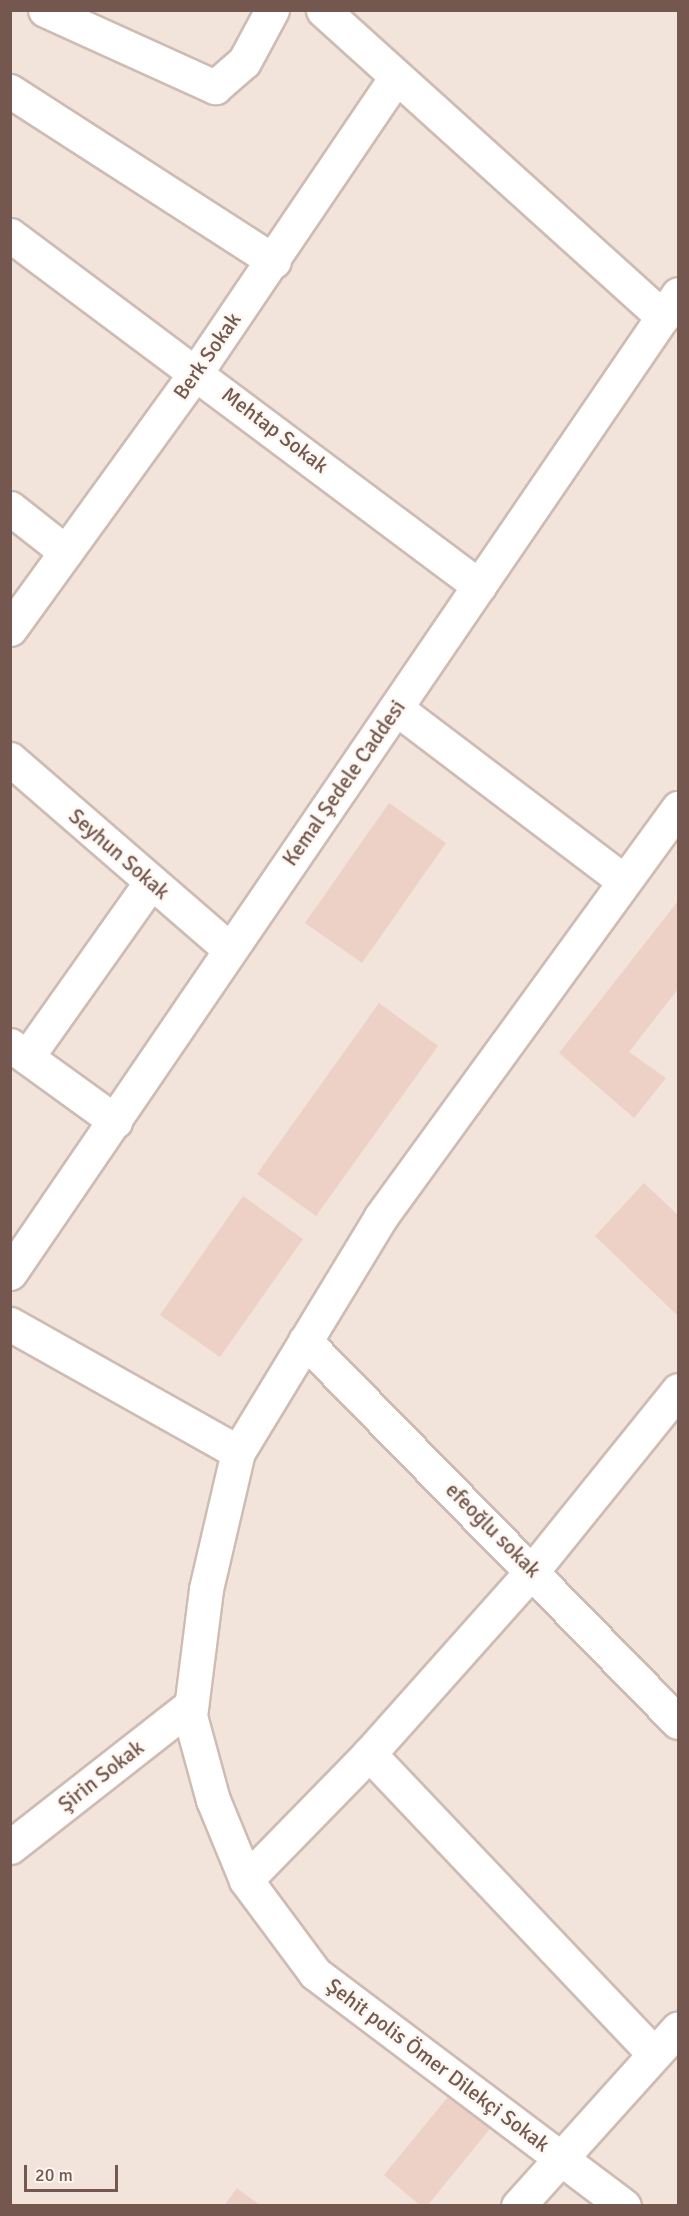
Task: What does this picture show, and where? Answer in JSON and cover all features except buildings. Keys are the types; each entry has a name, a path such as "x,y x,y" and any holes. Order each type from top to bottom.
{"street":[{"path":"45,10 215,87 244,62 272,10"},
{"path":"322,10 396,76 670,306"},
{"name":"Berk Sokak","path":"10,629 274,261 396,76"},
{"path":"10,91 274,261"},
{"name":"Mehtap Sokak","path":"10,235 197,371 479,586"},
{"name":"Kemal Şedele Caddesi","path":"10,1274 229,949 670,306"},
{"path":"10,507 66,552"},
{"path":"396,708 624,881"},
{"name":"Seyhun Sokak","path":"10,759 229,949"},
{"path":"191,1705 206,1589 238,1452 380,1218 678,808"},
{"path":"115,1121 19,1051 151,882"},
{"path":"10,1324 238,1452"},
{"name":"efeoğlu sokak","path":"305,1341 533,1570 678,1722"},
{"path":"246,1880 369,1754 533,1570 678,1390"},
{"name":"Şirin Sokak","path":"10,1847 191,1705"},
{"name":"Şehit polis Ömer Dilekçi Sokak","path":"191,1705 213,1800 246,1880 315,1973 624,2205"},
{"path":"369,1754 654,2054"},
{"path":"518,2205 678,2028"}],"shaded area":[{"path":"11,11 678,11 678,2205 11,2205"}]}
